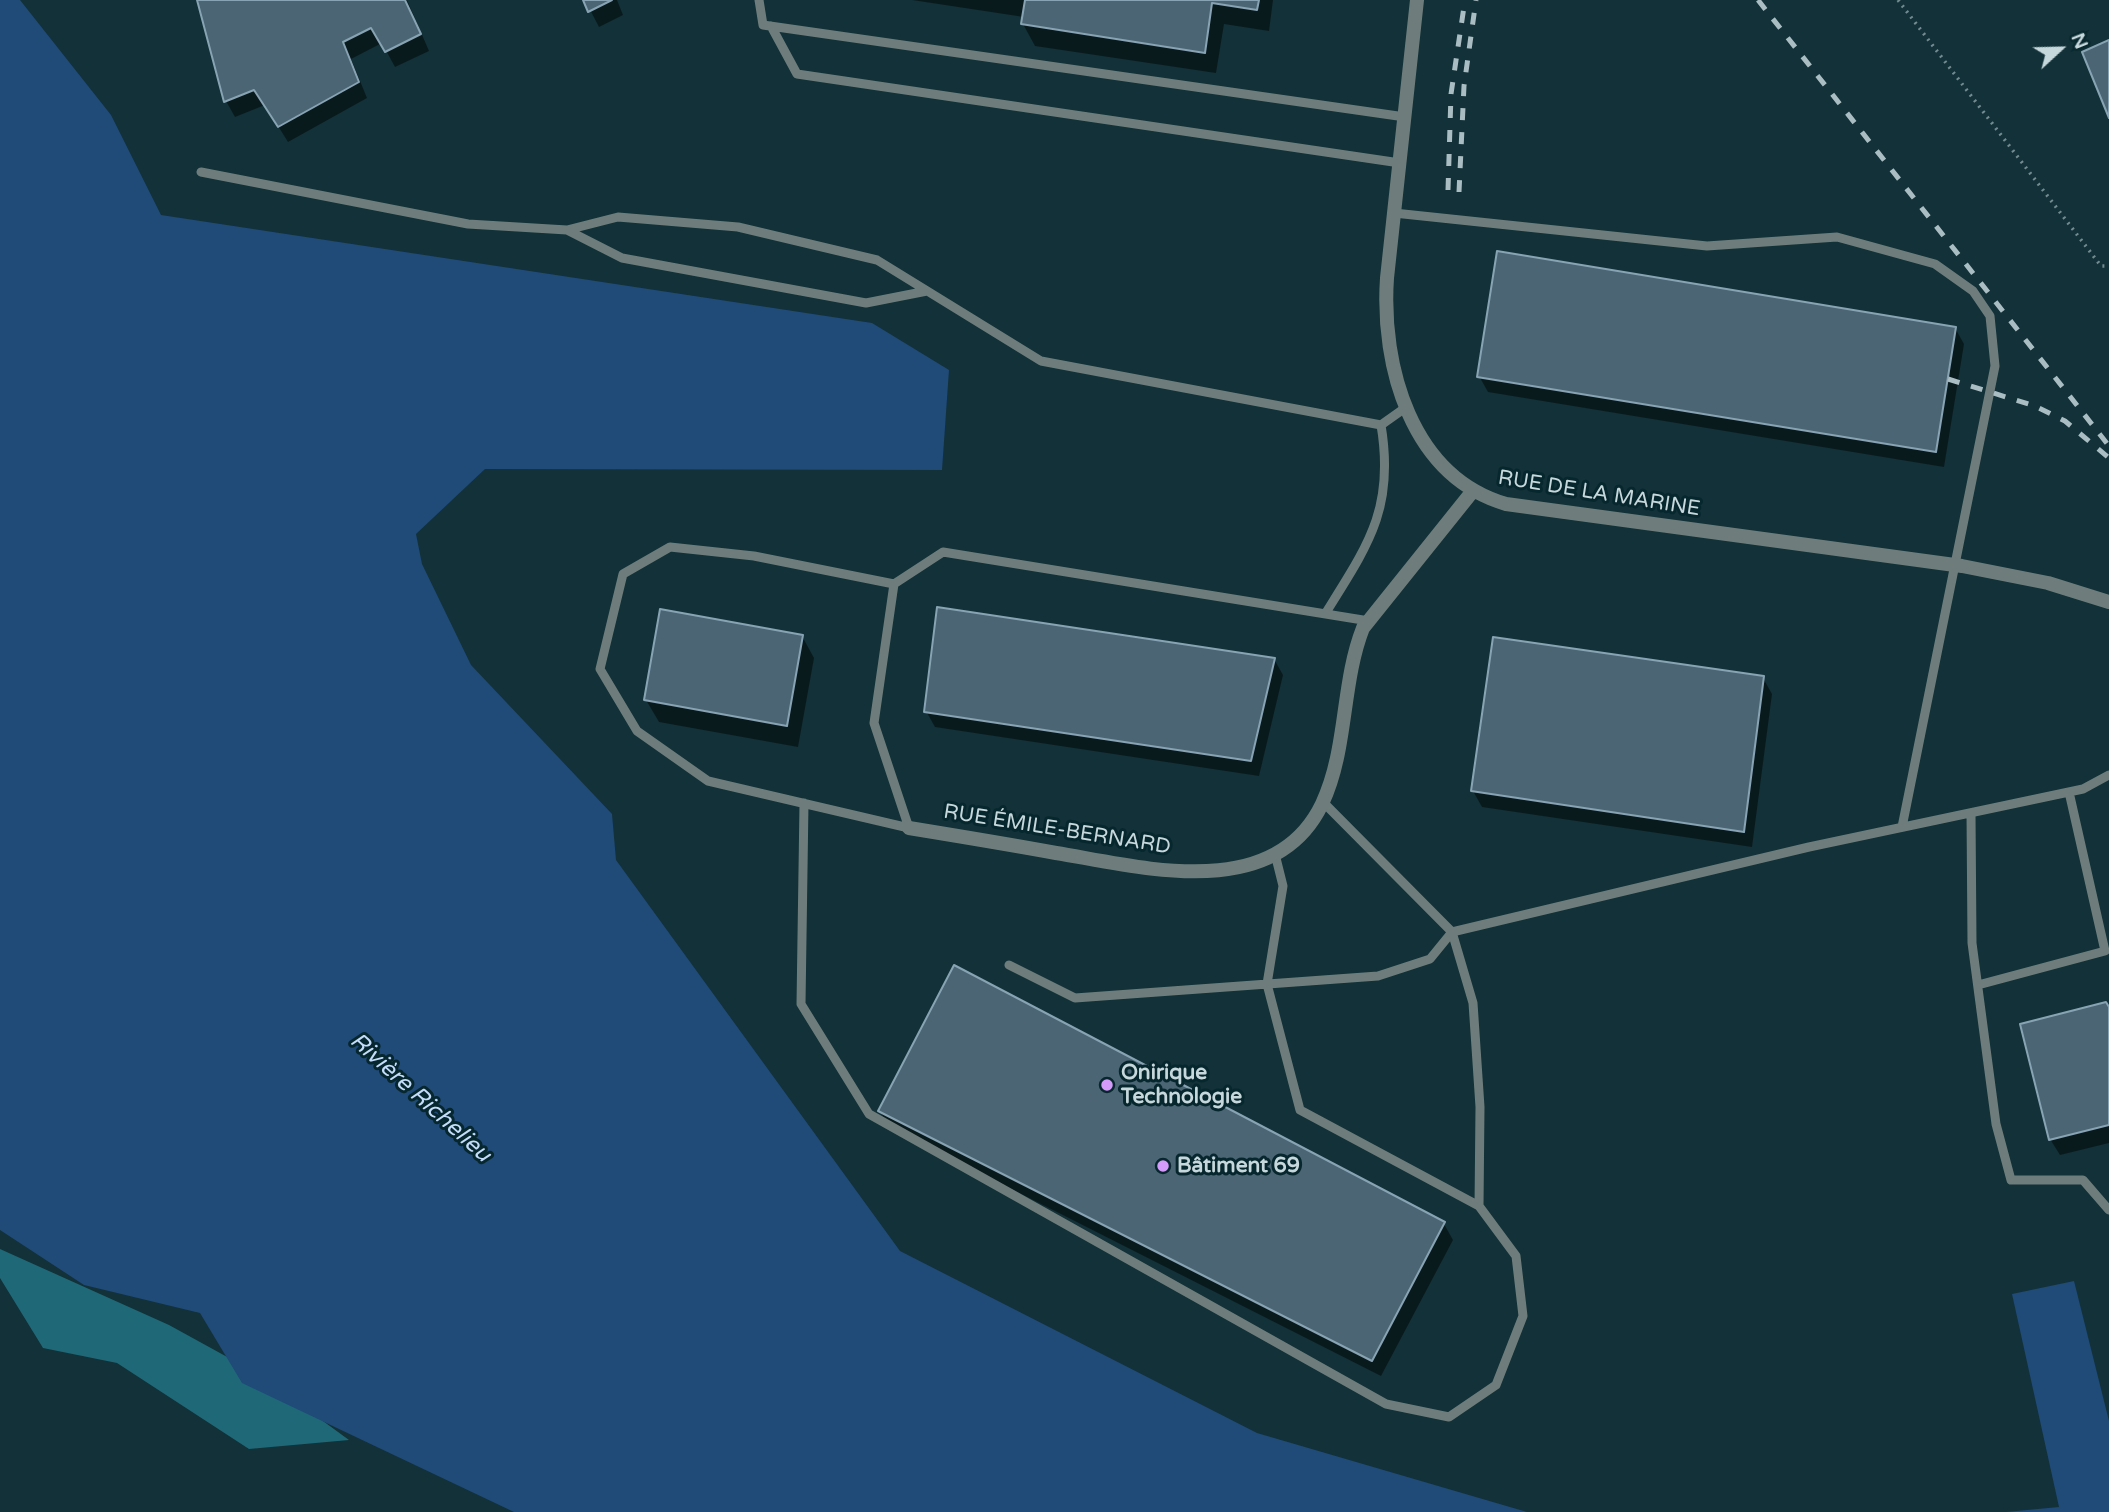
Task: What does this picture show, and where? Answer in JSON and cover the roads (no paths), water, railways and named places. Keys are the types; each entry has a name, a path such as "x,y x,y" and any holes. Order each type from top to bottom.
{"street":[{"name":"RUE DE LA MARINE","path":"1417,0 1385,310 1389,351 1405,408 1430,450 1472,492 1506,504 1954,565 2048,583 2109,602"},
{"name":"RUE ÉMILE-BERNARD","path":"909,828 1166,871 1228,869 1252,864 1275,853 1311,823 1323,802 1338,752 1356,646 1369,621 1472,492"}],"lane":[{"path":"759,0 764,25 1405,117"},
{"path":"771,26 797,74 1400,163"},
{"path":"201,172 468,224 566,230 618,217 738,227 877,260 1041,361 1381,425 1405,408"},
{"path":"1394,213 1707,246 1837,237 1935,264 1973,291 1990,316 1995,366 1902,827"},
{"path":"566,230 622,258 866,303 927,291"},
{"path":"1325,614 1362,555 1384,499 1387,460 1381,425"},
{"path":"909,828 708,781 637,732 600,669 623,574 670,547 754,556 894,584 943,552 1369,621"},
{"path":"894,584 874,723 909,828"},
{"path":"1009,965 1075,998 1378,976 1430,959 1452,932 1902,827 2083,789 2109,775"},
{"path":"1978,985 2105,951 2069,792"},
{"path":"1323,802 1452,932 1473,1003 1480,1107 1479,1206"},
{"path":"804,803 801,1004 869,1114 1386,1404 1449,1417 1496,1385 1523,1316 1516,1256 1479,1206 1300,1110 1267,984 1283,887 1275,853"},
{"path":"1971,813 1972,943 1996,1124 2011,1180 2083,1180 2109,1210"}],"water":[{"name":"Rivière Richelieu","path":"0,0 20,0 111,115 161,215 872,323 949,370 942,470 485,469 416,534 422,564 471,665 612,814 616,860 900,1251 1257,1433 1527,1512 514,1512 242,1383 200,1313 84,1285 0,1230"},
{"path":"2074,1281 2109,1421 2109,1512 2006,1512 2059,1507 2012,1294"}],"railway":[{"path":"1448,190 1451,94 1465,0"},
{"path":"1459,192 1464,86 1476,0"},
{"path":"1758,0 2109,446"},
{"path":"1948,379 2035,406 2065,421 2109,458"}],"place":[{"name":"Onirique Technologie","path":"1107,1085"},
{"name":"Bâtiment 69","path":"1163,1166"}]}
